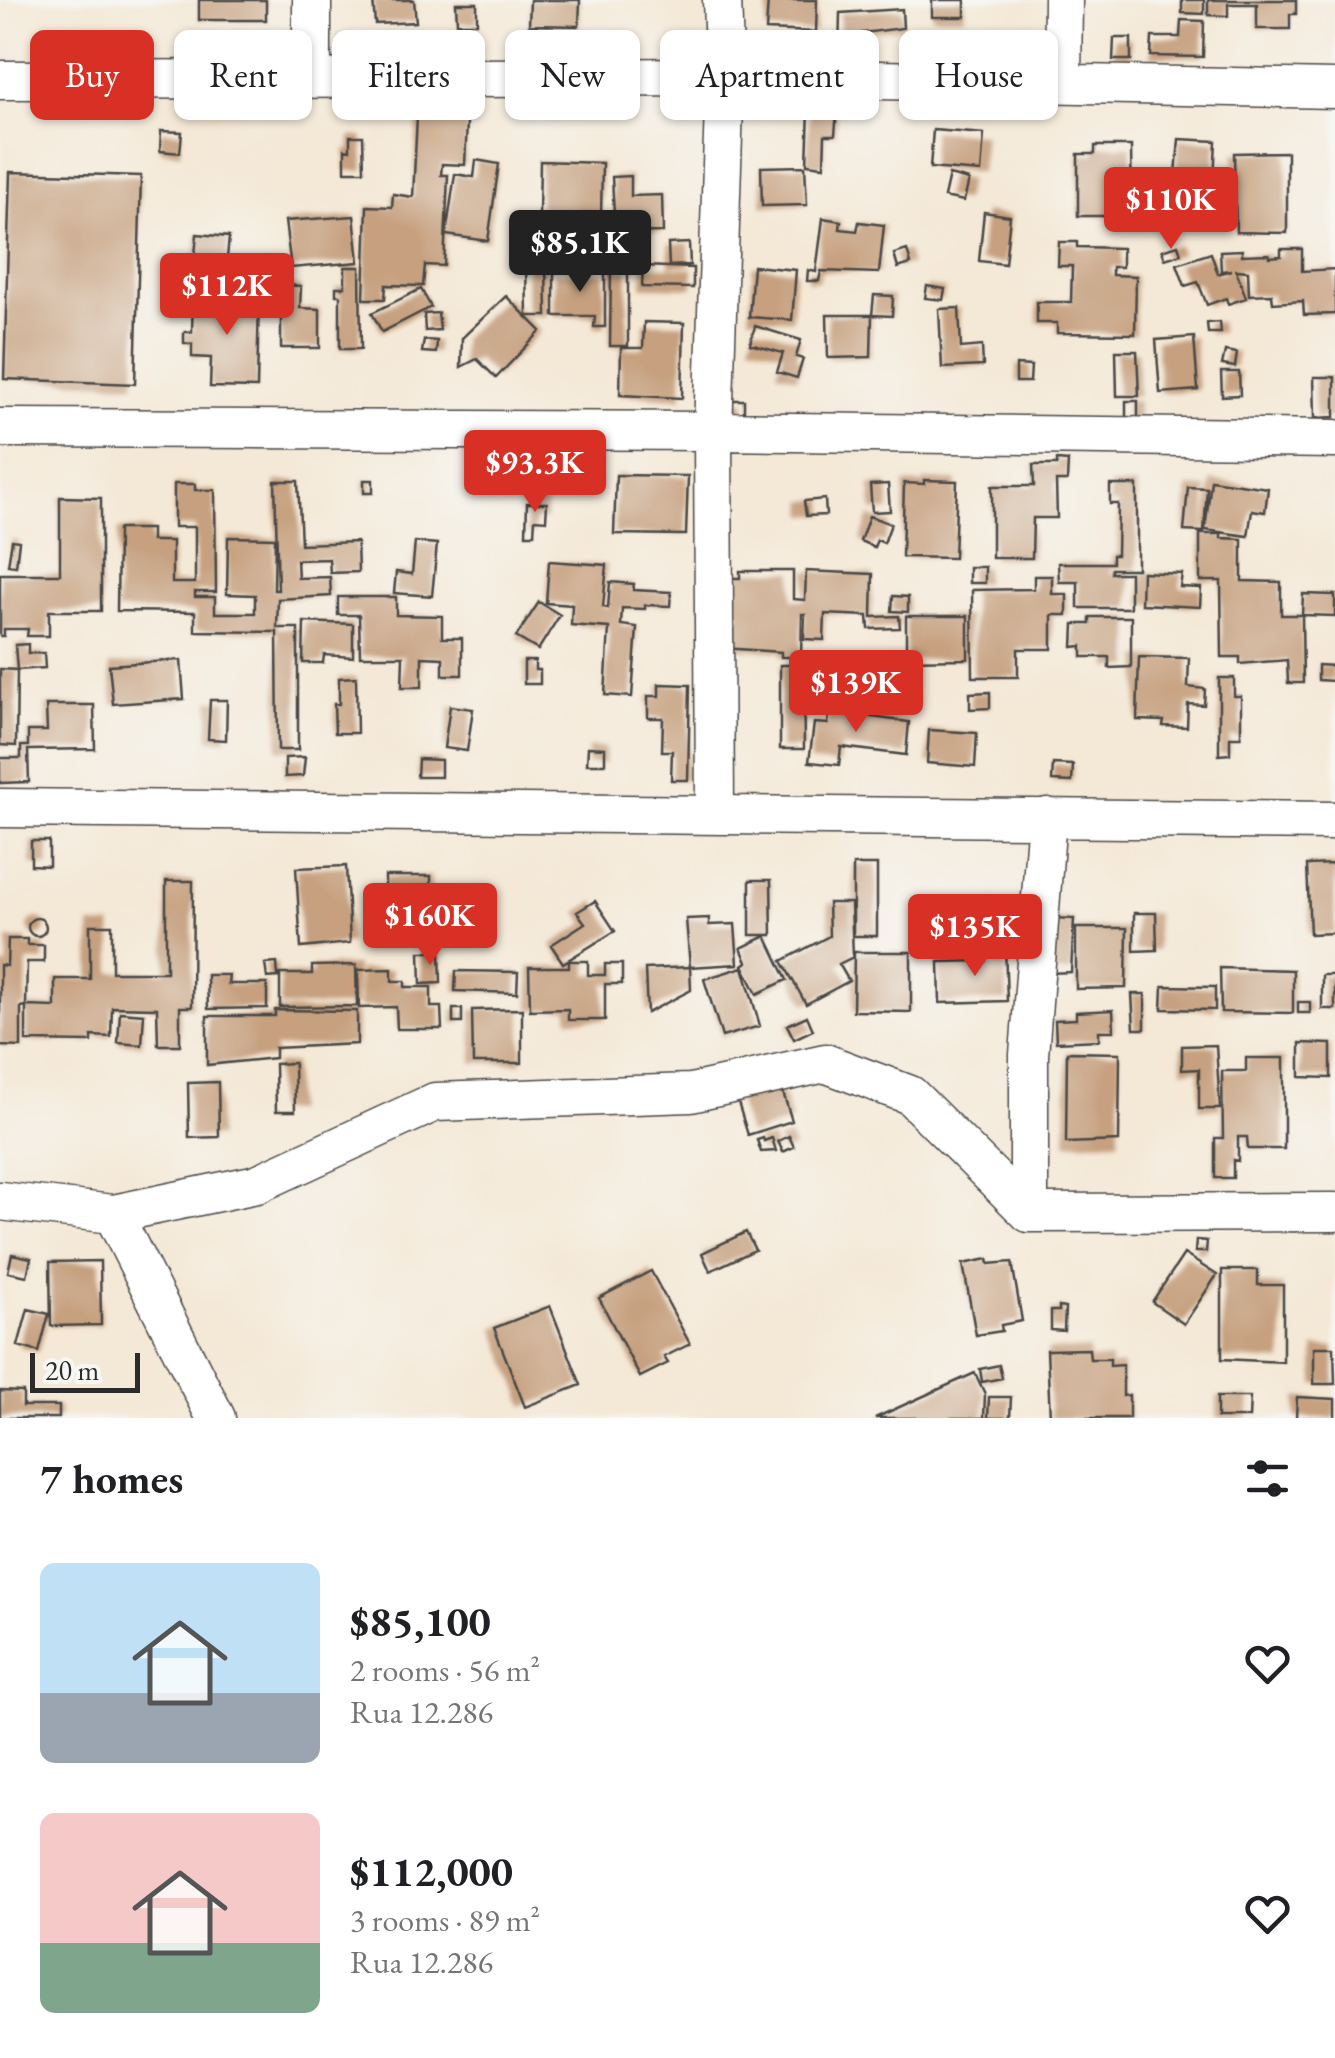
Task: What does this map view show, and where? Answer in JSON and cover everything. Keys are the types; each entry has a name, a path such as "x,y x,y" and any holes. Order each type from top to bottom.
{"street":[{"path":"312,0 312,30"},
{"path":"722,0 723,30"},
{"path":"1062,0 1062,82"},
{"path":"312,76 660,77"},
{"path":"0,80 174,78"},
{"path":"879,79 1335,89"},
{"path":"715,814 713,430 724,120"},
{"path":"0,428 713,430 1335,439"},
{"path":"0,808 1335,822"},
{"path":"1029,1213 1029,1054 1048,817"},
{"path":"0,1201 113,1214 257,1184 434,1102 691,1094 825,1063 910,1095 1029,1213 1335,1212"},
{"path":"113,1214 216,1418"}],"building":[{"path":"199,0 266,0 266,20 199,20"},
{"path":"373,0 414,0 416,22 375,24"},
{"path":"530,0 580,0 579,26 529,25"},
{"path":"768,0 817,0 816,30 766,30"},
{"path":"932,0 965,0 965,17 932,17"},
{"path":"1182,0 1204,0 1204,14 1182,13"},
{"path":"1208,0 1296,0 1296,14 1290,14 1290,29 1257,29 1257,4 1228,4 1228,16 1208,15"},
{"path":"456,3 477,3 477,23 457,23"},
{"path":"902,9 903,28 840,30 840,13"},
{"path":"1181,20 1204,21 1203,57 1151,56 1152,37 1180,37"},
{"path":"1114,38 1131,38 1131,60 1113,60"},
{"path":"417,120 467,122 465,165 442,164 441,175 448,175 444,266 425,265 423,286 386,285 385,299 364,299 367,206 392,207 393,194 413,197"},
{"path":"809,120 836,120 835,135 825,135 824,166 807,164"},
{"path":"933,130 984,134 981,172 930,168"},
{"path":"161,131 182,132 180,153 160,151"},
{"path":"350,136 363,136 364,171 345,171 345,149 350,150"},
{"path":"1179,139 1216,141 1213,200 1192,198 1193,175 1176,174"},
{"path":"1095,146 1131,146 1132,216 1078,216 1078,154 1095,154"},
{"path":"1287,152 1287,233 1236,232 1234,153"},
{"path":"476,160 499,164 488,241 446,235 455,174 474,177"},
{"path":"540,161 602,163 601,218 539,216"},
{"path":"805,166 807,205 762,206 761,167"},
{"path":"10,172 141,176 135,384 4,379"},
{"path":"949,175 969,180 964,201 944,197"},
{"path":"631,176 631,196 662,195 663,232 615,233 612,177"},
{"path":"984,212 1010,216 1005,264 979,261"},
{"path":"354,216 359,262 291,268 285,221"},
{"path":"823,218 841,221 840,229 857,231 859,222 884,225 879,273 821,271 819,281 807,281 808,270 816,272"},
{"path":"197,234 229,237 227,258 195,255"},
{"path":"1059,242 1077,242 1077,247 1122,248 1122,267 1112,267 1112,275 1136,276 1135,334 1057,333 1057,323 1037,323 1037,302 1071,302 1072,266 1058,266"},
{"path":"689,243 690,265 669,266 668,244"},
{"path":"1178,245 1181,254 1165,259 1162,250"},
{"path":"1281,249 1302,249 1302,271 1335,269 1335,314 1304,315 1303,301 1273,303 1272,294 1249,295 1248,271 1236,270 1246,298 1228,304 1226,298 1207,305 1198,282 1185,286 1177,264 1211,253 1218,274 1231,270 1221,271 1220,251 1242,250 1242,255 1269,257 1281,256"},
{"path":"907,250 911,264 898,268 894,254"},
{"path":"596,252 607,253 606,264 595,264"},
{"path":"526,265 546,265 547,316 527,316"},
{"path":"643,266 693,268 693,288 642,287"},
{"path":"753,266 796,270 792,320 749,317"},
{"path":"345,267 360,267 361,349 340,349 340,295 336,295 336,287 345,287"},
{"path":"611,269 628,269 628,346 610,346"},
{"path":"554,272 605,272 605,327 594,327 595,316 554,316"},
{"path":"281,285 301,286 300,308 320,309 320,348 281,348"},
{"path":"927,286 945,289 943,300 925,298"},
{"path":"421,289 431,307 382,332 372,313"},
{"path":"193,295 259,297 257,388 210,387 211,358 192,357 192,344 184,343 184,332 192,332"},
{"path":"874,295 893,296 892,316 872,315"},
{"path":"506,296 541,331 496,378 477,359 461,367 462,338"},
{"path":"959,308 961,348 982,346 983,366 942,368 939,309"},
{"path":"438,313 440,330 425,331 424,314"},
{"path":"827,315 872,315 871,357 828,358"},
{"path":"644,322 684,323 682,398 620,395 621,348 643,348"},
{"path":"1220,322 1221,333 1208,333 1207,323"},
{"path":"755,326 801,340 796,357 803,359 797,378 777,372 783,353 750,344"},
{"path":"1194,337 1198,390 1160,393 1156,340"},
{"path":"424,340 437,341 436,353 422,352"},
{"path":"1116,351 1137,351 1139,396 1117,396"},
{"path":"1225,351 1237,353 1235,367 1222,365"},
{"path":"1016,365 1031,366 1030,382 1016,382"},
{"path":"1221,372 1239,372 1240,395 1222,396"},
{"path":"1314,377 1335,377 1335,417 1315,418"},
{"path":"725,400 744,400 744,415 726,415"},
{"path":"1126,401 1138,401 1138,421 1126,421"},
{"path":"1057,460 1068,461 1067,481 1056,481 1057,518 1033,518 1032,558 992,558 992,486 1034,486 1033,465 1057,465"},
{"path":"616,475 688,476 686,535 614,534"},
{"path":"364,480 373,480 373,493 364,493"},
{"path":"924,480 957,481 954,558 902,557 904,483 924,484"},
{"path":"1211,480 1268,488 1265,512 1252,510 1248,536 1205,530"},
{"path":"275,481 298,481 301,544 357,542 358,572 330,573 329,559 297,560 298,578 330,577 331,596 278,599 277,628 298,628 298,750 278,750 277,632 195,631 195,612 117,611 118,529 151,529 151,541 172,541 172,583 195,583 195,527 174,527 174,484 195,484 195,490 215,490 216,592 195,592 195,597 215,597 215,613 255,613 255,595 227,594 228,537 275,538 274,590 278,590"},
{"path":"888,484 890,511 872,512 870,485"},
{"path":"1110,485 1137,485 1137,569 1111,569 1111,573 1130,573 1130,608 1078,608 1078,582 1059,582 1058,563 1112,563 1112,555 1117,555 1118,504 1110,504"},
{"path":"1188,487 1207,488 1204,532 1184,531"},
{"path":"60,497 101,498 101,611 49,611 49,636 27,636 28,629 4,629 4,636 0,636 0,574 60,574"},
{"path":"825,499 826,515 806,516 804,501"},
{"path":"527,503 547,503 546,520 535,519 534,534 526,534"},
{"path":"869,516 891,524 884,543 877,540 874,547 860,541"},
{"path":"1200,534 1242,539 1242,581 1281,582 1281,615 1302,615 1303,683 1288,683 1287,660 1240,664 1240,657 1222,657 1221,581 1200,581"},
{"path":"12,540 19,541 16,566 8,565"},
{"path":"415,542 437,544 432,596 394,593 396,572 412,574"},
{"path":"549,561 607,565 603,607 608,608 610,582 634,584 633,590 671,592 670,606 622,608 621,625 637,627 632,697 605,695 609,628 571,625 572,605 546,603"},
{"path":"969,567 985,567 985,583 969,583"},
{"path":"740,571 793,571 793,599 805,600 806,571 873,574 872,617 899,616 900,628 869,629 868,616 825,614 824,640 804,639 802,614 801,657 723,648 724,578 740,578"},
{"path":"1142,572 1182,574 1180,587 1201,588 1200,607 1141,604"},
{"path":"1034,576 1052,576 1052,594 1067,594 1067,615 1052,615 1052,649 1018,649 1018,677 973,677 972,590 1034,589"},
{"path":"1303,594 1335,595 1335,616 1302,615"},
{"path":"893,596 908,597 908,612 892,611"},
{"path":"338,597 396,597 396,615 442,616 442,638 462,638 462,675 443,675 443,658 422,657 422,687 402,687 403,656 360,656 359,615 338,615"},
{"path":"539,602 560,615 538,650 516,637"},
{"path":"906,616 968,616 968,659 906,660"},
{"path":"1090,617 1131,617 1131,667 1109,668 1109,657 1082,657 1082,646 1073,647 1074,624 1090,624"},
{"path":"304,622 353,624 353,657 324,655 323,663 303,663"},
{"path":"28,644 28,653 44,653 45,668 17,670 15,645"},
{"path":"1139,657 1189,658 1188,687 1205,689 1204,705 1188,704 1187,727 1137,720"},
{"path":"181,660 184,699 113,704 109,665"},
{"path":"524,661 535,661 540,684 524,684"},
{"path":"780,665 803,665 804,749 780,749"},
{"path":"1318,665 1334,666 1333,681 1318,680"},
{"path":"0,669 17,670 16,746 0,745"},
{"path":"356,677 357,733 335,733 334,704 339,704 339,678"},
{"path":"1219,678 1234,678 1234,696 1241,696 1241,737 1230,737 1230,754 1219,755"},
{"path":"659,684 690,685 688,780 671,780 672,751 662,751 663,718 648,718 648,696 659,696"},
{"path":"990,692 990,708 970,709 970,693"},
{"path":"210,700 227,700 226,740 208,739"},
{"path":"46,705 94,705 95,749 28,750 29,782 0,783 0,758 21,758 21,746 28,746 28,731 47,731"},
{"path":"830,705 872,710 871,717 909,722 906,755 841,747 839,765 809,762 814,723 828,724"},
{"path":"450,706 473,709 467,751 444,748"},
{"path":"929,730 977,733 975,767 927,763"},
{"path":"588,747 605,748 605,764 587,764"},
{"path":"305,757 303,776 285,777 285,758"},
{"path":"418,759 441,760 441,777 417,777"},
{"path":"1053,764 1073,765 1072,782 1052,781"},
{"path":"31,841 49,841 49,866 31,865"},
{"path":"1335,864 1335,933 1310,934 1307,865"},
{"path":"853,865 877,865 877,936 853,936"},
{"path":"346,866 350,943 301,948 296,868"},
{"path":"385,876 431,876 431,937 385,937"},
{"path":"750,880 771,880 772,935 750,935"},
{"path":"166,881 193,881 192,1007 180,1007 180,1045 158,1045 157,1008 112,1007 111,1037 92,1036 92,1042 26,1041 26,1006 55,1007 55,979 90,979 90,925 112,925 112,972 166,972"},
{"path":"595,901 615,931 563,963 551,945 585,923 577,912"},
{"path":"828,903 851,903 853,957 839,964 849,981 806,1004 782,961 829,936"},
{"path":"1134,913 1156,913 1157,950 1134,951"},
{"path":"37,918 46,927 37,936 28,927"},
{"path":"709,918 709,925 735,924 738,964 690,967 686,919"},
{"path":"1053,918 1074,919 1071,972 1051,973"},
{"path":"1076,928 1127,928 1126,988 1076,989"},
{"path":"766,936 787,980 757,994 743,965 747,962 741,948"},
{"path":"8,939 27,939 27,945 44,945 44,962 27,962 21,1047 0,1046 0,965 7,966"},
{"path":"986,946 1005,946 1007,1001 940,1003 939,962 986,961"},
{"path":"420,952 440,952 441,983 421,984"},
{"path":"854,952 911,952 911,1012 853,1011"},
{"path":"569,961 588,961 588,975 605,975 605,964 622,964 622,984 605,984 605,1020 568,1020 568,1009 530,1010 529,967 569,967"},
{"path":"277,963 278,977 267,978 265,964"},
{"path":"356,965 357,1006 280,1007 280,974 312,974 312,966"},
{"path":"690,967 691,990 647,1013 645,969"},
{"path":"743,967 760,1026 722,1037 704,979"},
{"path":"1220,968 1293,970 1293,1013 1221,1012"},
{"path":"392,969 392,981 405,981 405,987 431,987 431,1007 441,1007 442,1029 397,1029 396,1007 359,1008 358,970"},
{"path":"456,971 518,972 517,993 455,991"},
{"path":"207,975 229,975 228,984 267,984 267,1008 208,1009"},
{"path":"1322,975 1335,975 1335,1009 1322,1009"},
{"path":"1163,986 1215,987 1215,1010 1162,1009"},
{"path":"1132,994 1145,994 1145,1029 1134,1029"},
{"path":"1298,1002 1310,1002 1310,1013 1298,1013"},
{"path":"453,1009 462,1009 462,1023 453,1023"},
{"path":"522,1009 522,1063 473,1063 472,1010"},
{"path":"275,1010 357,1011 357,1044 275,1048 275,1058 207,1065 207,1016 275,1016"},
{"path":"1113,1010 1114,1031 1099,1031 1099,1040 1056,1042 1055,1020 1076,1019 1076,1012"},
{"path":"120,1012 144,1014 142,1045 118,1043"},
{"path":"807,1016 813,1030 794,1039 787,1025"},
{"path":"1300,1043 1331,1044 1331,1078 1300,1077"},
{"path":"1216,1045 1220,1109 1199,1109 1199,1069 1182,1070 1182,1046"},
{"path":"1067,1052 1120,1053 1119,1141 1066,1143"},
{"path":"1246,1058 1284,1058 1284,1149 1248,1149 1247,1137 1238,1137 1233,1178 1215,1178 1215,1138 1223,1138 1222,1071 1246,1071"},
{"path":"294,1063 295,1111 276,1111 275,1064"},
{"path":"218,1082 219,1137 189,1138 188,1083"},
{"path":"780,1083 792,1121 748,1135 736,1096"},
{"path":"789,1136 794,1147 783,1152 778,1141"},
{"path":"772,1138 776,1151 761,1152 757,1140"},
{"path":"746,1232 755,1250 710,1271 702,1253"},
{"path":"1196,1240 1207,1241 1206,1252 1195,1252"},
{"path":"12,1254 31,1258 27,1276 8,1272"},
{"path":"1184,1254 1217,1275 1184,1324 1152,1302"},
{"path":"988,1259 989,1264 1012,1262 1022,1321 1001,1325 1002,1331 976,1335 963,1264"},
{"path":"100,1261 101,1325 51,1326 50,1262"},
{"path":"1222,1270 1258,1270 1258,1285 1283,1285 1283,1362 1222,1359"},
{"path":"651,1271 690,1344 664,1357 668,1363 640,1377 599,1298"},
{"path":"550,1306 581,1385 525,1407 494,1328"},
{"path":"1059,1307 1065,1308 1064,1331 1051,1330 1051,1311 1059,1311"},
{"path":"28,1309 49,1314 39,1352 18,1346"},
{"path":"1314,1347 1334,1347 1335,1384 1314,1384"},
{"path":"1089,1349 1090,1359 1110,1359 1110,1366 1123,1365 1123,1396 1129,1395 1129,1418 1050,1418 1047,1350"},
{"path":"999,1365 1002,1378 982,1382 980,1369"},
{"path":"975,1373 985,1394 984,1418 875,1418"},
{"path":"0,1391 23,1392 23,1406 59,1406 59,1418 0,1418"},
{"path":"989,1397 1011,1397 1010,1418 988,1418"},
{"path":"1217,1397 1250,1397 1249,1418 1217,1418"},
{"path":"1297,1397 1335,1399 1335,1418 1296,1418"}]}
